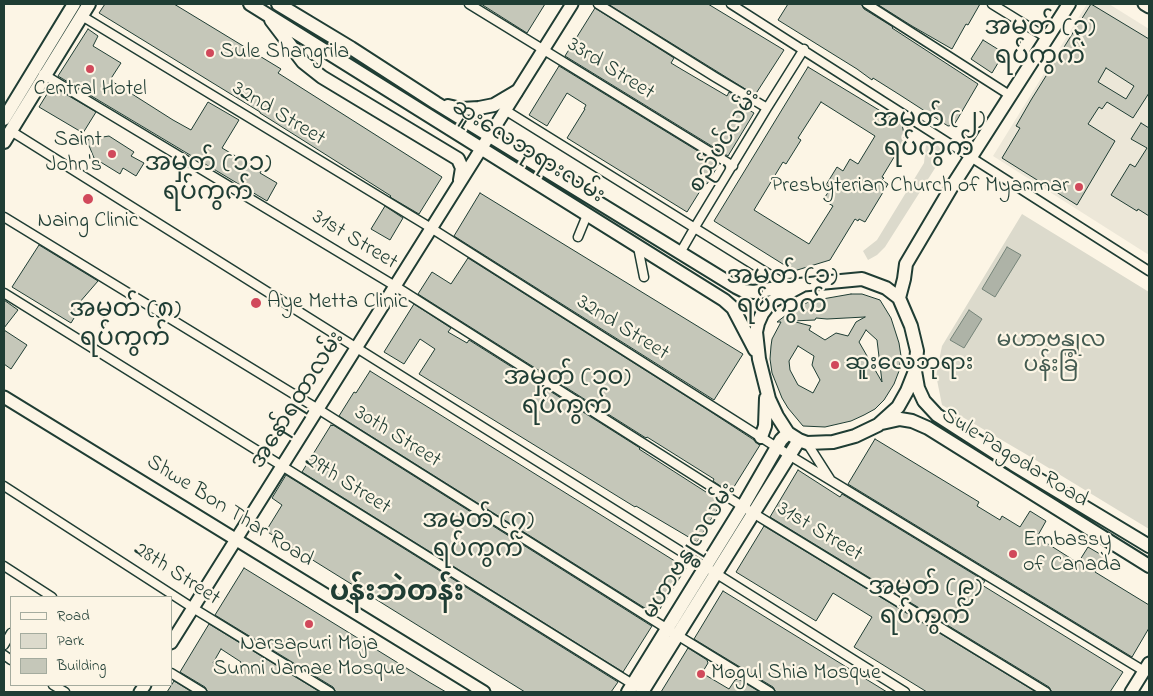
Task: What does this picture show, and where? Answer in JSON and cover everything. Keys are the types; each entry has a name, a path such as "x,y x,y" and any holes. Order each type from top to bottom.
{"main road":[{"path":"4,142 74,4"},
{"path":"4,119 82,16 89,4"},
{"name":"ဆူးလေဘုရားလမ်း","path":"250,4 724,300 733,308 759,359"},
{"name":"ဆူးလေဘုရားလမ်း","path":"278,4 736,287 744,291 754,292 803,285"},
{"path":"293,4 301,18"},
{"name":"အနော်ရထာလမ်း","path":"172,640 572,4"},
{"path":"899,298 906,264 971,158 1007,93 1044,36 1069,4"},
{"path":"1144,4 1149,7"},
{"path":"266,14 303,62 316,72 458,159 462,168 460,180"},
{"path":"436,103 461,109 479,108 494,105 516,92"},
{"path":"862,279 886,288 899,298 912,326 917,351 915,371 898,407 878,425 855,436 833,442 798,439 772,407 764,380 756,332 762,314 771,302 803,285 862,279"},
{"name":"Sule Pagoda Road","path":"915,371 918,388 924,401 937,415 1013,464 1149,546"},
{"path":"761,437 766,426 764,380"},
{"name":"Shwe Bon Thar Road","path":"4,397 484,692"},
{"name":"Sule Pagoda Road","path":"878,425 900,419 912,420 928,428 1149,566"},
{"name":"မဟာဗန္ဓုလလမ်း","path":"748,510 781,440 798,439"},
{"name":"မဟာဗန္ဓုလလမ်း","path":"638,690 748,510 789,456 798,439"},
{"path":"1131,692 1147,667"}],"street":[{"name":"33rd Street","path":"469,4 732,166"},
{"path":"598,4 767,108"},
{"path":"731,4 1149,271"},
{"path":"867,4 1007,93"},
{"path":"992,4 1044,36"},
{"name":"32nd Street","path":"82,16 431,228 789,456 1147,667"},
{"name":"စည်ပင်လမ်း","path":"680,253 694,227 804,49"},
{"name":"31st Street","path":"40,72 395,286 748,510 1046,692"},
{"path":"505,110 788,286"},
{"path":"10,131 906,692"},
{"path":"578,237 587,215"},
{"name":"30th Street","path":"4,217 318,409 770,692"},
{"path":"638,246 644,277"},
{"name":"29th Street","path":"4,293 638,690"},
{"path":"798,439 832,481"},
{"name":"28th Street","path":"4,486 193,608 330,692"},
{"path":"4,566 50,596"},
{"path":"172,674 202,692"}],"shaded area":[{"path":"1087,4 1109,4 1149,29 1149,255 993,156"},
{"path":"1007,247 1021,255 995,297 982,289"},
{"path":"969,310 982,319 964,348 950,340"}],"green space":[{"path":"935,141 944,154 885,247 868,260 863,251 877,240 924,163 926,144"},
{"name":"မဟာဗန္ဓုလ ပန်းခြံ","path":"1022,214 1149,292 1149,529 942,405 936,375 942,346"}],"building":[{"path":"105,4 174,4 281,69 278,73 442,177 419,214 260,112 99,13"},
{"path":"481,4 545,4 527,33"},
{"path":"608,4 708,4 784,50 755,95"},
{"path":"788,4 861,4 864,9 978,84 954,125 948,126 778,20"},
{"path":"877,4 980,4 952,49"},
{"path":"1091,4 1149,39 1149,93 1133,118 1107,102 1102,109 1099,107 1088,124 1115,141 1077,205 1002,158 1020,128 1016,126","holes":["1106,68 1134,86 1126,99 1098,82"]},
{"path":"595,8 674,58 671,63 727,96 729,92 749,104 746,108 754,113 728,156 565,56"},
{"path":"88,29 98,36 93,46 121,63 110,80 173,120 191,130 208,102 239,120 222,148 261,171 260,173 277,183 267,201 58,76"},
{"path":"983,40 1004,53 992,73 971,59"},
{"path":"559,66 719,164 687,212 567,138 586,105 567,93 547,126 529,115"},
{"path":"808,67 902,124 905,139 882,177 884,178 882,180 888,184 865,222 855,219 830,260 794,271 714,221","holes":["821,102 875,136 858,164 850,159 843,171 837,167 826,185 831,188 823,200 833,206 809,244 754,210 783,162 786,164 801,140 798,138"]},
{"path":"52,86 96,112 83,133 39,107"},
{"path":"1141,123 1149,128 1149,216 1111,195 1130,164 1135,167 1147,148 1131,139"},
{"name":"Saint John's","path":"91,135 97,138 109,136 134,152 131,156 144,163 136,176 123,168 120,174 94,158 87,142"},
{"path":"480,193 743,354 714,400 454,236"},
{"path":"385,206 403,218 390,240 371,229"},
{"path":"39,245 98,281 79,303 82,305 71,323 12,287"},
{"path":"468,258 760,445 732,490 728,491 713,481 714,479 418,294 432,272 451,284"},
{"name":"ဆူးလေဘုရား","path":"851,294 862,294 880,300 891,318 901,356 899,371 894,384 884,400 875,409 851,421 825,427 803,426 788,408 772,373 770,359 772,339 781,322 777,322 795,308 811,301","holes":["865,317 856,322 848,336 836,333 825,340 809,330 811,326 792,321 815,320 816,318","866,330 877,340 882,382 859,342","798,346 814,356 812,365 820,380 813,393 798,385 790,370 789,361"]},
{"path":"4,300 18,310 4,328"},
{"path":"414,304 451,328 448,332 467,343 469,340 706,492 707,490 723,500 697,542 635,507 419,374 435,349 420,339 404,364 384,352"},
{"path":"4,330 27,345 11,369 4,364"},
{"path":"370,371 686,568 656,615 339,416"},
{"path":"331,425 652,626 623,672 302,472"},
{"path":"875,439 979,502 977,506 1000,520 1002,516 1020,527 1030,511 1046,521 1037,537 1078,563 1088,547 1105,557 1095,572 1149,605 1149,628 1132,657 848,484"},
{"path":"798,470 840,497 842,494 985,581 982,585 1123,672 1110,692 1052,692 1049,687 770,517"},
{"path":"286,475 618,682 611,692 525,692 266,531 282,505 272,498"},
{"path":"764,526 1036,692 927,692 854,647 872,617 833,593 816,621 736,572"},
{"path":"244,568 446,692 336,692 333,687 215,615"},
{"path":"723,591 887,692 776,692 773,687 694,639"},
{"path":"209,624 320,692 208,692 205,687 180,672","holes":["221,649 241,662 232,675 213,663"]},
{"name":"Mogul Shia Mosque","path":"688,648 707,660 708,663 702,673 729,689 735,680 738,679 760,692 661,692"},
{"path":"174,681 192,692 167,692"}],"place":[{"name":"Sule Shangrila","path":"210,53"},
{"name":"Central Hotel","path":"90,69"},
{"name":"Saint John's","path":"112,154"},
{"name":"Presbyterian Church of Myanmar","path":"1079,187"},
{"name":"Naing Clinic","path":"88,199"},
{"name":"Aye Metta Clinic","path":"256,303"},
{"name":"ဆူးလေဘုရား","path":"835,365"},
{"name":"Embassy of Canada","path":"1013,554"},
{"name":"Narsapuri Moja Sunni Jamae Mosque","path":"309,624"},
{"name":"Mogul Shia Mosque","path":"701,674"}],"district":[{"name":"အမှတ် (၃) ရပ်ကွက်","path":"1040,44"},
{"name":"အမှတ် (၂) ရပ်ကွက်","path":"929,136"},
{"name":"အမှတ် (၁၁) ရပ်ကွက်","path":"208,180"},
{"name":"အမှတ် (၁) ရပ်ကွက်","path":"782,294"},
{"name":"အမှတ် (၈) ရပ်ကွက်","path":"125,326"},
{"name":"အမှတ် (၁၀) ရပ်ကွက်","path":"567,394"},
{"name":"အမှတ် (၇) ရပ်ကွက်","path":"478,538"},
{"name":"ပန်းဘဲတန်း","path":"397,595"},
{"name":"အမှတ် (၉) ရပ်ကွက်","path":"925,604"}]}
